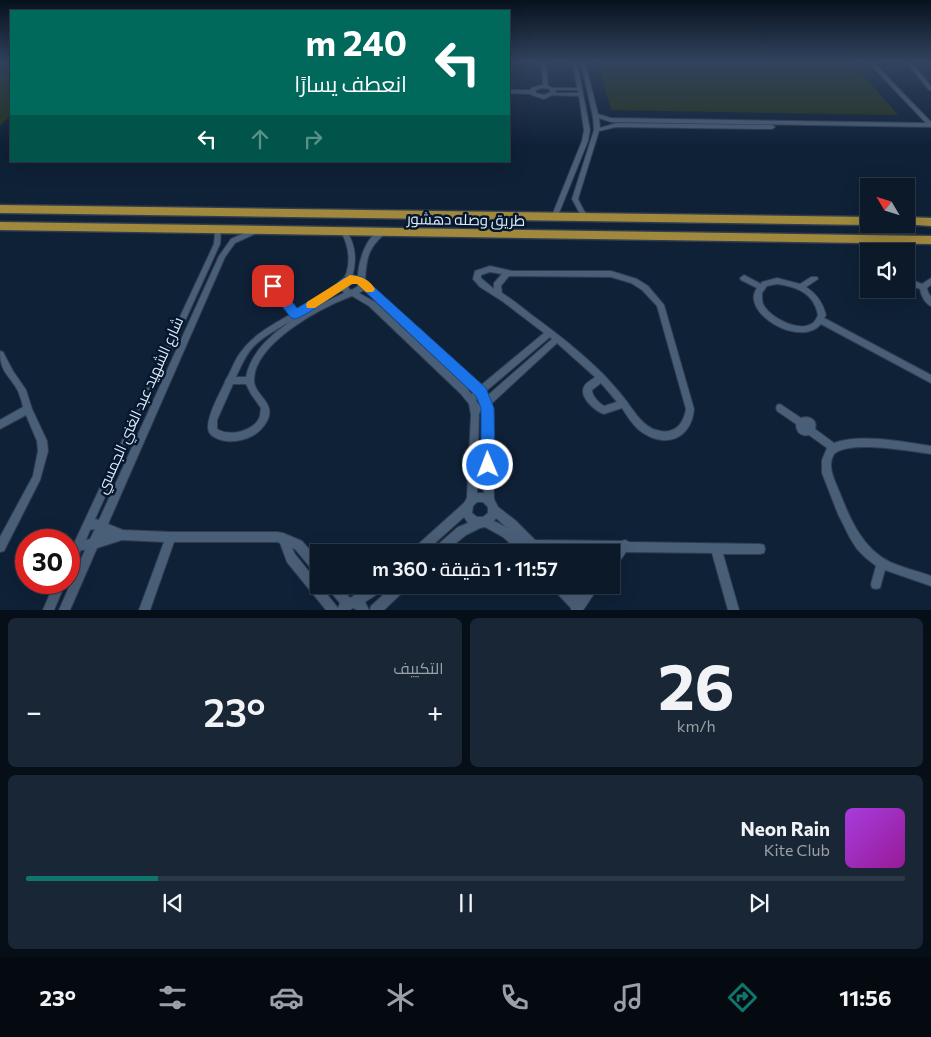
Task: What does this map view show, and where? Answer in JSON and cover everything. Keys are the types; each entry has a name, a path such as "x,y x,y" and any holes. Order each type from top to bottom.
{"main road":[{"name":"طريق وصله دهشور","path":"0,209 860,222"},
{"path":"827,220 839,229 840,234 838,238"},
{"path":"915,221 931,222"},
{"name":"طريق وصله دهشور","path":"0,226 931,240"},
{"path":"874,233 884,239"}],"street":[{"path":"590,90 597,128 575,200 582,212 590,218"},
{"path":"898,90 931,125"},
{"path":"904,90 931,118"},
{"path":"510,92 532,92 541,97 553,92 580,92 587,126 585,141 554,218"},
{"path":"596,116 611,120 931,125"},
{"path":"587,126 597,128 616,125 931,130"},
{"path":"212,229 218,233 217,244 224,241 228,242 228,245 241,236 258,230"},
{"path":"344,232 350,240 352,249 351,270 345,283 346,291 372,304 464,390 471,400 475,411 468,515 507,533 524,544"},
{"path":"383,232 373,240 367,249 362,270 362,283 361,288 298,317 251,344 239,361 229,381 213,420 213,431 221,436 246,434 253,431 264,420 265,407 254,392 250,380 255,362 266,346 298,317 345,283 353,279 362,283 481,392 486,403 491,517 462,531 447,544"},
{"name":"شارع الشهيد عبد الغني الجمسي","path":"80,542 217,244"},
{"name":"شارع الشهيد عبد الغني الجمسي","path":"64,610 228,245"},
{"path":"485,269 507,273 611,274 634,281 654,296 660,305 690,409 690,418 686,427 670,436 658,435 638,424 602,378 553,336 480,282 477,276 481,270 485,269"},
{"path":"498,294 497,284 507,273"},
{"path":"744,278 760,287"},
{"path":"801,287 814,279"},
{"path":"274,281 273,288 298,317"},
{"path":"777,281 801,287 819,303 822,309 821,320 810,328 802,329 778,323 761,308 757,296 760,287 765,284 777,281"},
{"path":"931,281 924,287 924,293 931,303"},
{"path":"915,284 924,287"},
{"path":"821,320 931,379"},
{"path":"471,400 553,336"},
{"path":"475,411 486,403 553,336"},
{"path":"0,354 10,374 22,390 42,441 41,464 31,492 0,547"},
{"path":"161,364 173,364"},
{"path":"602,378 588,388 588,395 598,407 604,410 623,404"},
{"path":"229,381 250,380"},
{"path":"780,408 800,422 802,428 810,431 834,448"},
{"path":"0,425 28,409"},
{"path":"931,450 868,443 842,444 828,454 826,463 854,536 866,551 882,563 931,581"},
{"path":"426,544 470,502 482,497 511,524 528,544"},
{"path":"87,526 96,524 123,535"},
{"path":"80,542 83,545 93,544 123,535 171,537 262,535 283,538 298,545 310,559"},
{"path":"145,608 171,537"},
{"path":"283,538 291,558 333,610"},
{"path":"620,546 760,549"},
{"path":"620,552 625,546"},
{"path":"716,548 734,610"},
{"path":"876,584 882,563"},
{"path":"48,610 55,594"},
{"path":"339,594 348,605"},
{"path":"348,605 366,594"},
{"path":"375,610 392,594"},
{"path":"567,594 579,605 588,594"},
{"path":"348,605 361,605 364,610"}],"green space":[{"path":"0,90 10,90 10,116 0,126"},
{"path":"605,90 877,90 898,115 611,110"}],"slow traffic":[{"path":"311,305 353,279 360,280 369,289"}],"route":[{"path":"273,286 295,315 334,292 347,281 353,279 360,280 362,284 481,392 487,408 488,465"}]}
